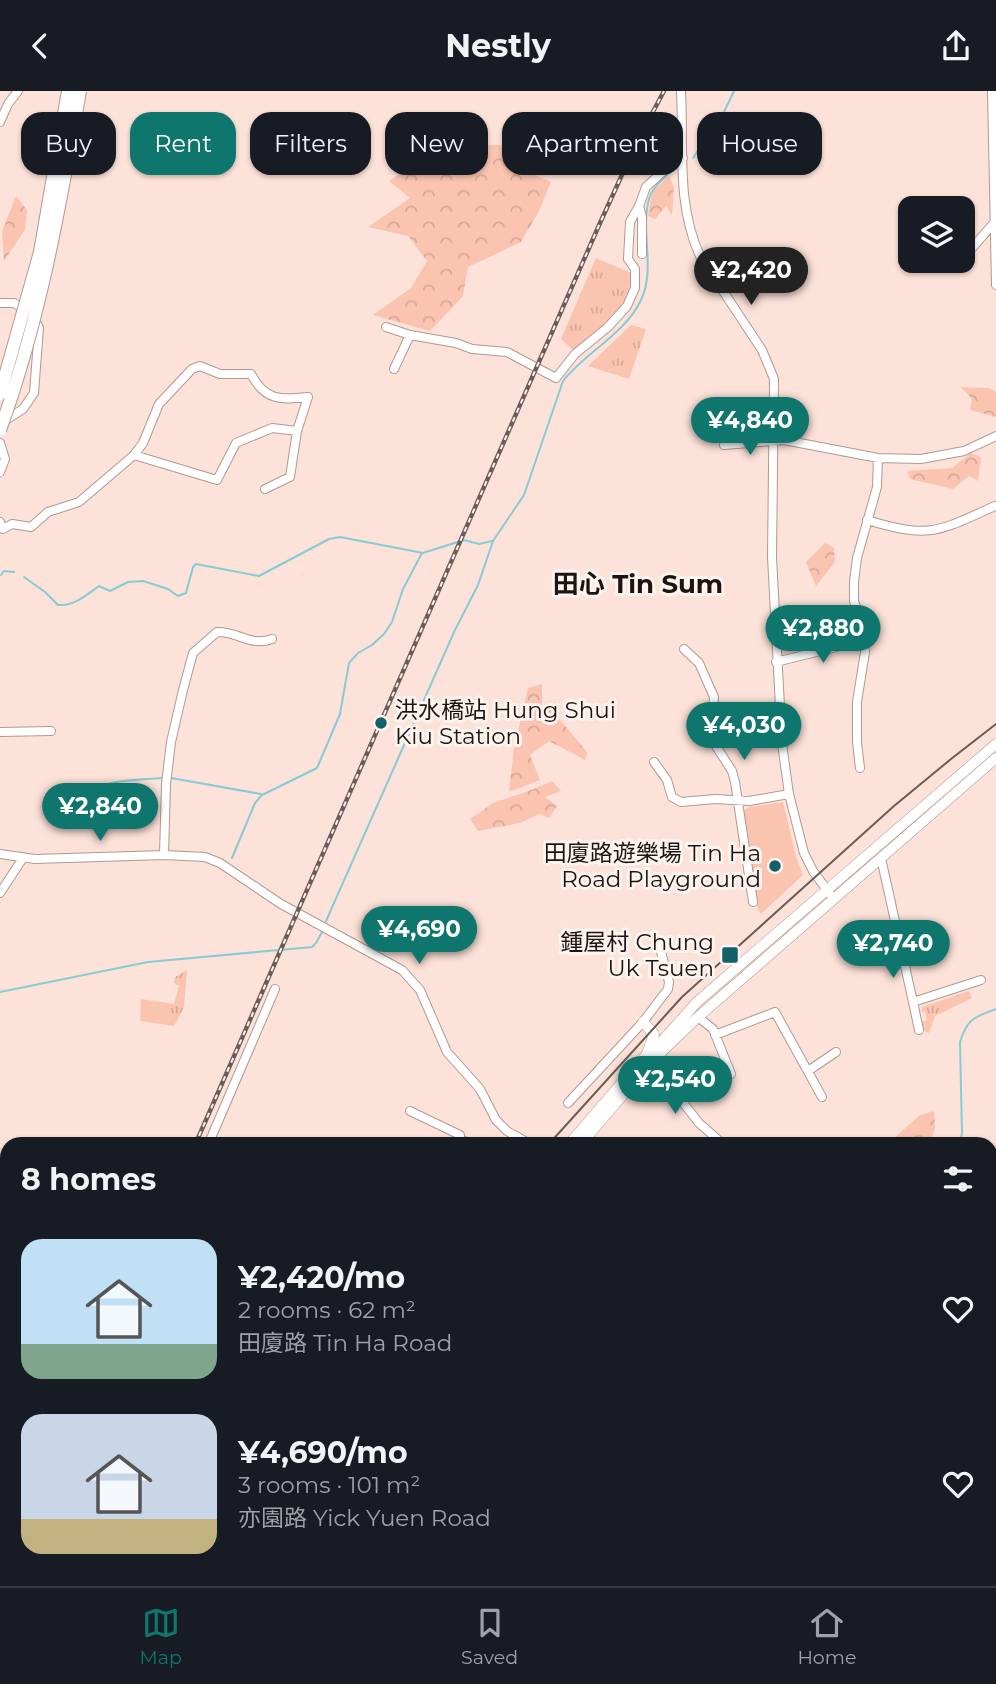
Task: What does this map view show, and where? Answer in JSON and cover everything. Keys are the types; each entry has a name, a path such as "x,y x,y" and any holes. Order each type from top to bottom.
{"highway":[{"path":"0,394 40,253 68,91"},
{"path":"0,427 27,348 42,291 80,91"}],"main road":[{"path":"575,1137 650,1057 826,890 996,744"},
{"path":"586,1137 667,1033 834,899 996,758"},
{"path":"643,1022 654,1034"},
{"path":"654,1034 667,1033"},
{"path":"650,1057 654,1034"}],"street":[{"path":"0,122 8,104 18,91"},
{"path":"681,91 682,112"},
{"path":"992,91 996,285"},
{"path":"386,327 472,349 507,352 556,378 575,354 608,327 627,306 635,288 635,269 628,259 629,227 646,187 659,175"},
{"path":"682,175 694,243 772,368 775,384 772,557 781,734 789,794 804,853 813,871 834,899"},
{"path":"639,206 642,217 642,254"},
{"path":"975,245 994,223"},
{"path":"0,303 15,303 23,307 32,315 39,328 34,393 23,409 6,419 0,427"},
{"path":"394,369 410,335"},
{"path":"0,522 3,529 12,524 30,527 48,512 79,502 134,455 143,443 159,404 192,369 200,366 220,375 251,375 258,387 268,395 281,399 308,397 297,431 290,477 265,489"},
{"path":"134,455 217,480 236,443 271,428 297,431"},
{"path":"724,445 784,440 878,458 920,459 942,457 996,436"},
{"path":"0,443 5,459 0,473"},
{"path":"860,768 856,721 864,640 855,601 854,582 857,558 877,487 878,458"},
{"path":"867,520 903,530 929,532 946,528 995,506"},
{"path":"164,855 166,784 171,742 193,653 217,632 236,635 253,642 272,639"},
{"path":"776,662 864,640"},
{"path":"684,649 699,663 714,697 716,746 732,771 753,902"},
{"path":"0,732 51,731"},
{"path":"654,762 667,780 672,797 681,801 749,801 789,794"},
{"path":"0,854 23,858 164,855 205,857 233,871 282,904 402,970 420,990 447,1052 480,1089 496,1120 518,1137"},
{"path":"0,893 23,858"},
{"path":"881,858 919,1030"},
{"path":"568,1103 643,1022 668,989 659,943"},
{"path":"913,1002 981,980"},
{"path":"211,1137 275,989"},
{"path":"715,1035 775,1012 822,1097"},
{"path":"694,1014 713,1028 731,1074"},
{"path":"807,1071 836,1052"},
{"path":"650,1057 699,1122 715,1137"},
{"path":"410,1111 460,1137"}],"green space":[{"path":"488,145 502,145 502,175 535,175 551,182 539,211 521,242 468,267 463,296 430,331 373,315 411,288 427,261 408,236 368,227 410,198 389,181 398,175 488,175"},
{"path":"669,176 674,187 672,215 666,206 655,219 648,216 652,192"},
{"path":"16,196 27,210 25,230 4,261 2,232"},
{"path":"596,258 631,273 630,286 620,308 574,351 561,339"},
{"path":"631,325 646,329 629,379 588,366"},
{"path":"961,387 989,388 996,392 996,417 970,410 972,399"},
{"path":"971,453 981,457 978,481 969,476 953,489 910,479 907,471 952,468"},
{"path":"825,543 834,548 835,562 816,586 806,562"},
{"path":"542,684 542,718 555,701 555,714 587,752 585,760 549,741 530,755 540,780 509,792 514,749 528,688"},
{"path":"552,781 561,791 545,797 557,806 549,818 539,814 520,823 478,831 470,819 493,803"},
{"name":"田廈路遊樂場 Tin Ha Road Playground","path":"783,802 803,875 761,914 755,903 741,812 749,807"},
{"path":"187,970 184,1007 174,1026 140,1021 141,999 174,1004 179,986 174,983 175,977"},
{"path":"969,991 972,998 935,1016 929,1033 921,1029 920,1022 927,1020 925,1011 921,1012 922,1007"},
{"path":"934,1111 935,1127 932,1137 895,1137 920,1115"}],"waterway":[{"path":"693,158 724,112 734,91"},
{"path":"326,921 455,630 478,585 493,541 524,495 563,381 625,323 641,300 647,276 646,224 649,199 655,187 667,175"},
{"path":"24,577 58,605 64,605 80,599 99,586 110,591 128,582 143,581 168,589 178,596 186,593 196,564 259,576 329,539 340,537 423,553 464,540 479,544 492,541"},
{"path":"232,858 255,803 262,795 317,768 340,714 349,663 384,634 392,622 403,589 422,553"},
{"path":"1,575 4,571 14,572"},
{"path":"64,811 92,789 122,781 163,778"},
{"path":"171,778 261,794"},
{"path":"0,992 148,962 312,947 322,932"},
{"path":"961,1137 960,1042 965,1028 972,1020 996,1009"}],"tram line":[{"path":"555,1137 682,997 894,806 996,724"}],"railway":[{"path":"199,1137 600,223 664,91"}],"place":[{"name":"洪水橋站 Hung Shui Kiu Station","path":"381,723"},
{"name":"田廈路遊樂場 Tin Ha Road Playground","path":"775,866"},
{"name":"鍾屋村 Chung Uk Tsuen","path":"730,955"}],"district":[{"name":"田心 Tin Sum","path":"638,584"}]}
